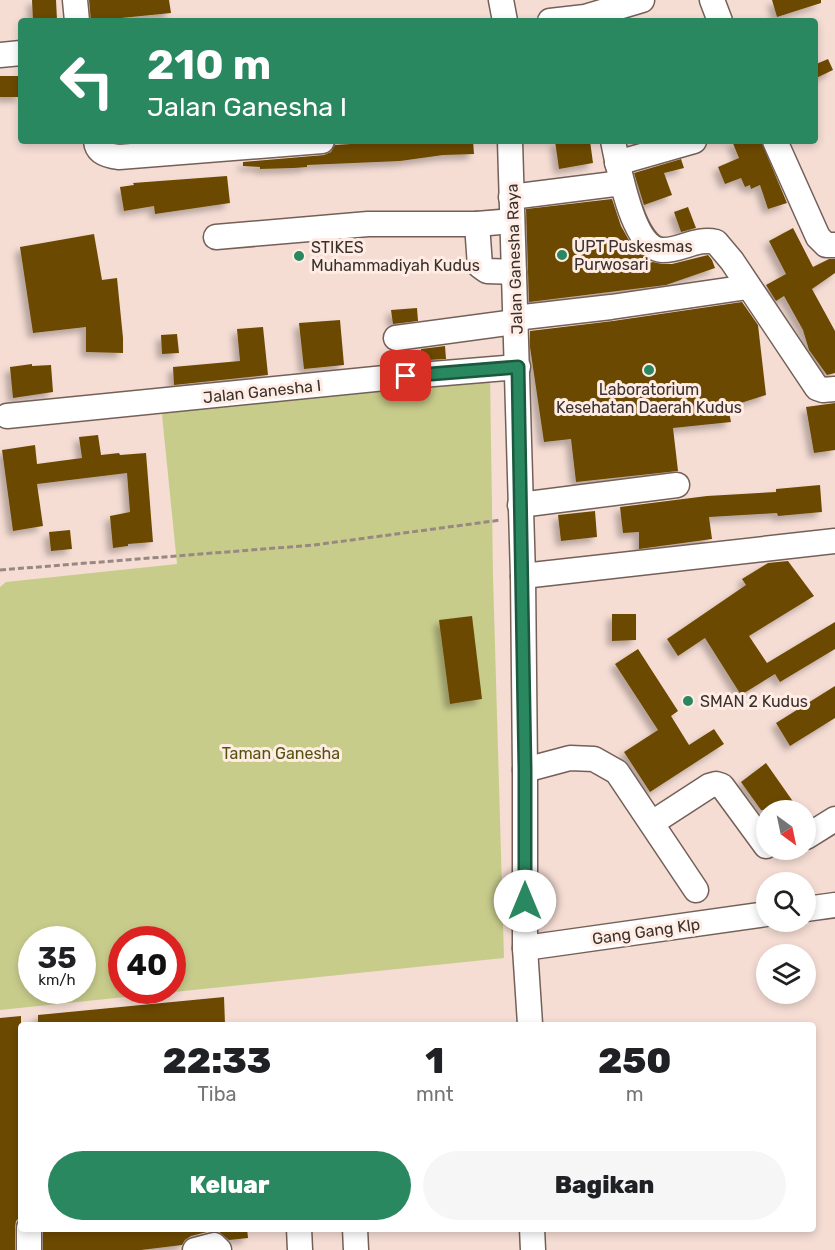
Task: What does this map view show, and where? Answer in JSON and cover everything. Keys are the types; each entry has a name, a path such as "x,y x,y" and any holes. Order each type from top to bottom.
{"street":[{"path":"75,0 77,18"},
{"path":"501,0 504,18"},
{"path":"589,18 642,0"},
{"path":"712,0 719,18"},
{"path":"0,55 18,53"},
{"path":"96,144 108,156 119,157 284,144"},
{"name":"Jalan Ganesha Raya","path":"510,144 523,576 525,948 530,1022"},
{"path":"216,237 368,224 477,224 617,162 683,144"},
{"path":"776,144 818,237 825,245 835,245"},
{"path":"617,162 632,214 641,232 653,247 660,250 698,241 716,242 732,261 817,388 823,390 835,388"},
{"path":"477,224 480,266 487,271 514,272"},
{"path":"396,338 748,287"},
{"name":"Jalan Ganesha I","path":"7,416 518,367"},
{"path":"520,511 677,485"},
{"path":"523,576 835,541"},
{"path":"525,770 570,758 594,759 617,772 696,890"},
{"path":"652,823 709,786 716,784 722,786 756,832"},
{"path":"816,831 835,819"},
{"path":"816,908 835,905"},
{"name":"Gang Gang Klp","path":"525,948 756,915"},
{"path":"29,1232 29,1250"},
{"path":"299,1232 300,1250"},
{"path":"355,1232 356,1250"},
{"path":"532,1232 532,1250"},
{"path":"195,1250 214,1245 219,1250"}],"path":[{"path":"0,570 314,545 520,511"}],"green space":[{"name":"Taman Ganesha","path":"490,374 493,576 504,958 186,991 186,926 108,926 108,999 96,1000 96,926 18,926 18,1004 58,1004 0,1010 0,587 6,582 177,564 162,415 167,408"}],"building":[{"path":"32,0 56,0 57,18 33,18"},
{"path":"89,0 169,0 171,13 121,18 91,18"},
{"path":"772,0 821,0 821,3 777,17"},
{"path":"828,59 833,70 818,77 818,63"},
{"path":"0,76 18,76 18,97 0,97"},
{"path":"473,144 474,154 443,155 400,161 307,165 307,167 294,168 260,169 260,167 243,166 243,162 324,155 331,152 335,145"},
{"path":"555,144 590,144 593,163 559,169"},
{"path":"733,144 762,144 787,203 768,209 760,185 751,189 750,185 745,187 741,178 725,184 718,167 739,158"},
{"path":"681,159 684,168 664,173 672,195 644,205 634,173"},
{"path":"227,176 230,203 155,214 154,206 124,211 120,187 134,185 133,183"},
{"name":"UPT Puskesmas Purwosari","path":"612,199 621,226 630,242 647,259 648,263 672,264 708,255 715,268 666,285 529,302 526,209"},
{"path":"688,207 696,228 681,232 674,212"},
{"path":"793,228 813,267 829,259 835,259 835,273 812,289 835,331 835,373 827,375 809,350 803,330 784,296 776,301 766,285 786,274 769,241"},
{"path":"94,234 102,280 117,278 123,353 86,352 86,327 33,333 20,247"},
{"name":"Laboratorium Kesehatan Daerah Kudus","path":"742,302 758,325 766,395 728,407 731,422 673,428 678,471 576,482 571,439 544,442 530,347 530,331"},
{"path":"417,308 418,321 393,324 391,310"},
{"path":"340,320 344,365 304,369 299,323"},
{"path":"263,327 268,375 174,385 173,367 240,361 237,329"},
{"path":"177,334 179,353 162,354 161,335"},
{"path":"445,346 446,359 426,360 425,354 421,354 421,349"},
{"path":"32,364 32,366 51,365 53,392 13,398 10,367"},
{"path":"835,403 835,450 814,453 806,407"},
{"path":"98,435 101,455 146,453 153,542 113,548 110,516 130,512 127,473 37,484 43,526 13,531 2,450 35,445 37,464 82,458 79,437"},
{"path":"820,485 822,512 778,516 777,513 709,517 712,539 639,549 639,532 623,533 620,507 707,496 776,492 776,489"},
{"path":"595,511 597,537 561,541 558,515"},
{"path":"70,530 72,549 51,551 49,532"},
{"path":"788,561 814,596 749,636 767,663 835,622 835,649 780,682 775,674 741,695 705,638 678,656 667,639 746,585 742,579 768,563"},
{"path":"612,614 636,614 636,640 612,641"},
{"path":"472,616 482,699 450,704 439,620"},
{"path":"638,649 678,711 671,716 689,745 714,729 724,744 650,792 624,752 658,730 615,664"},
{"path":"835,686 835,718 790,746 776,723"},
{"path":"766,763 792,800 756,800 756,803 741,782"},
{"path":"224,997 225,1022 38,1022 38,1015 152,1004 186,1004 186,1001"},
{"path":"21,1016 21,1022 18,1022 18,1219 15,1227 15,1250 0,1250 0,1018"},
{"path":"43,1232 207,1232 191,1236 182,1245 141,1250 43,1250"},
{"path":"219,1232 247,1232 248,1238 229,1240"}],"place":[{"name":"UPT Puskesmas Purwosari","path":"562,255"},
{"name":"STIKES Muhammadiyah Kudus","path":"299,256"},
{"name":"Laboratorium Kesehatan Daerah Kudus","path":"649,370"},
{"name":"SMAN 2 Kudus","path":"688,701"}],"route":[{"path":"406,376 518,367 523,576 525,901"}]}
